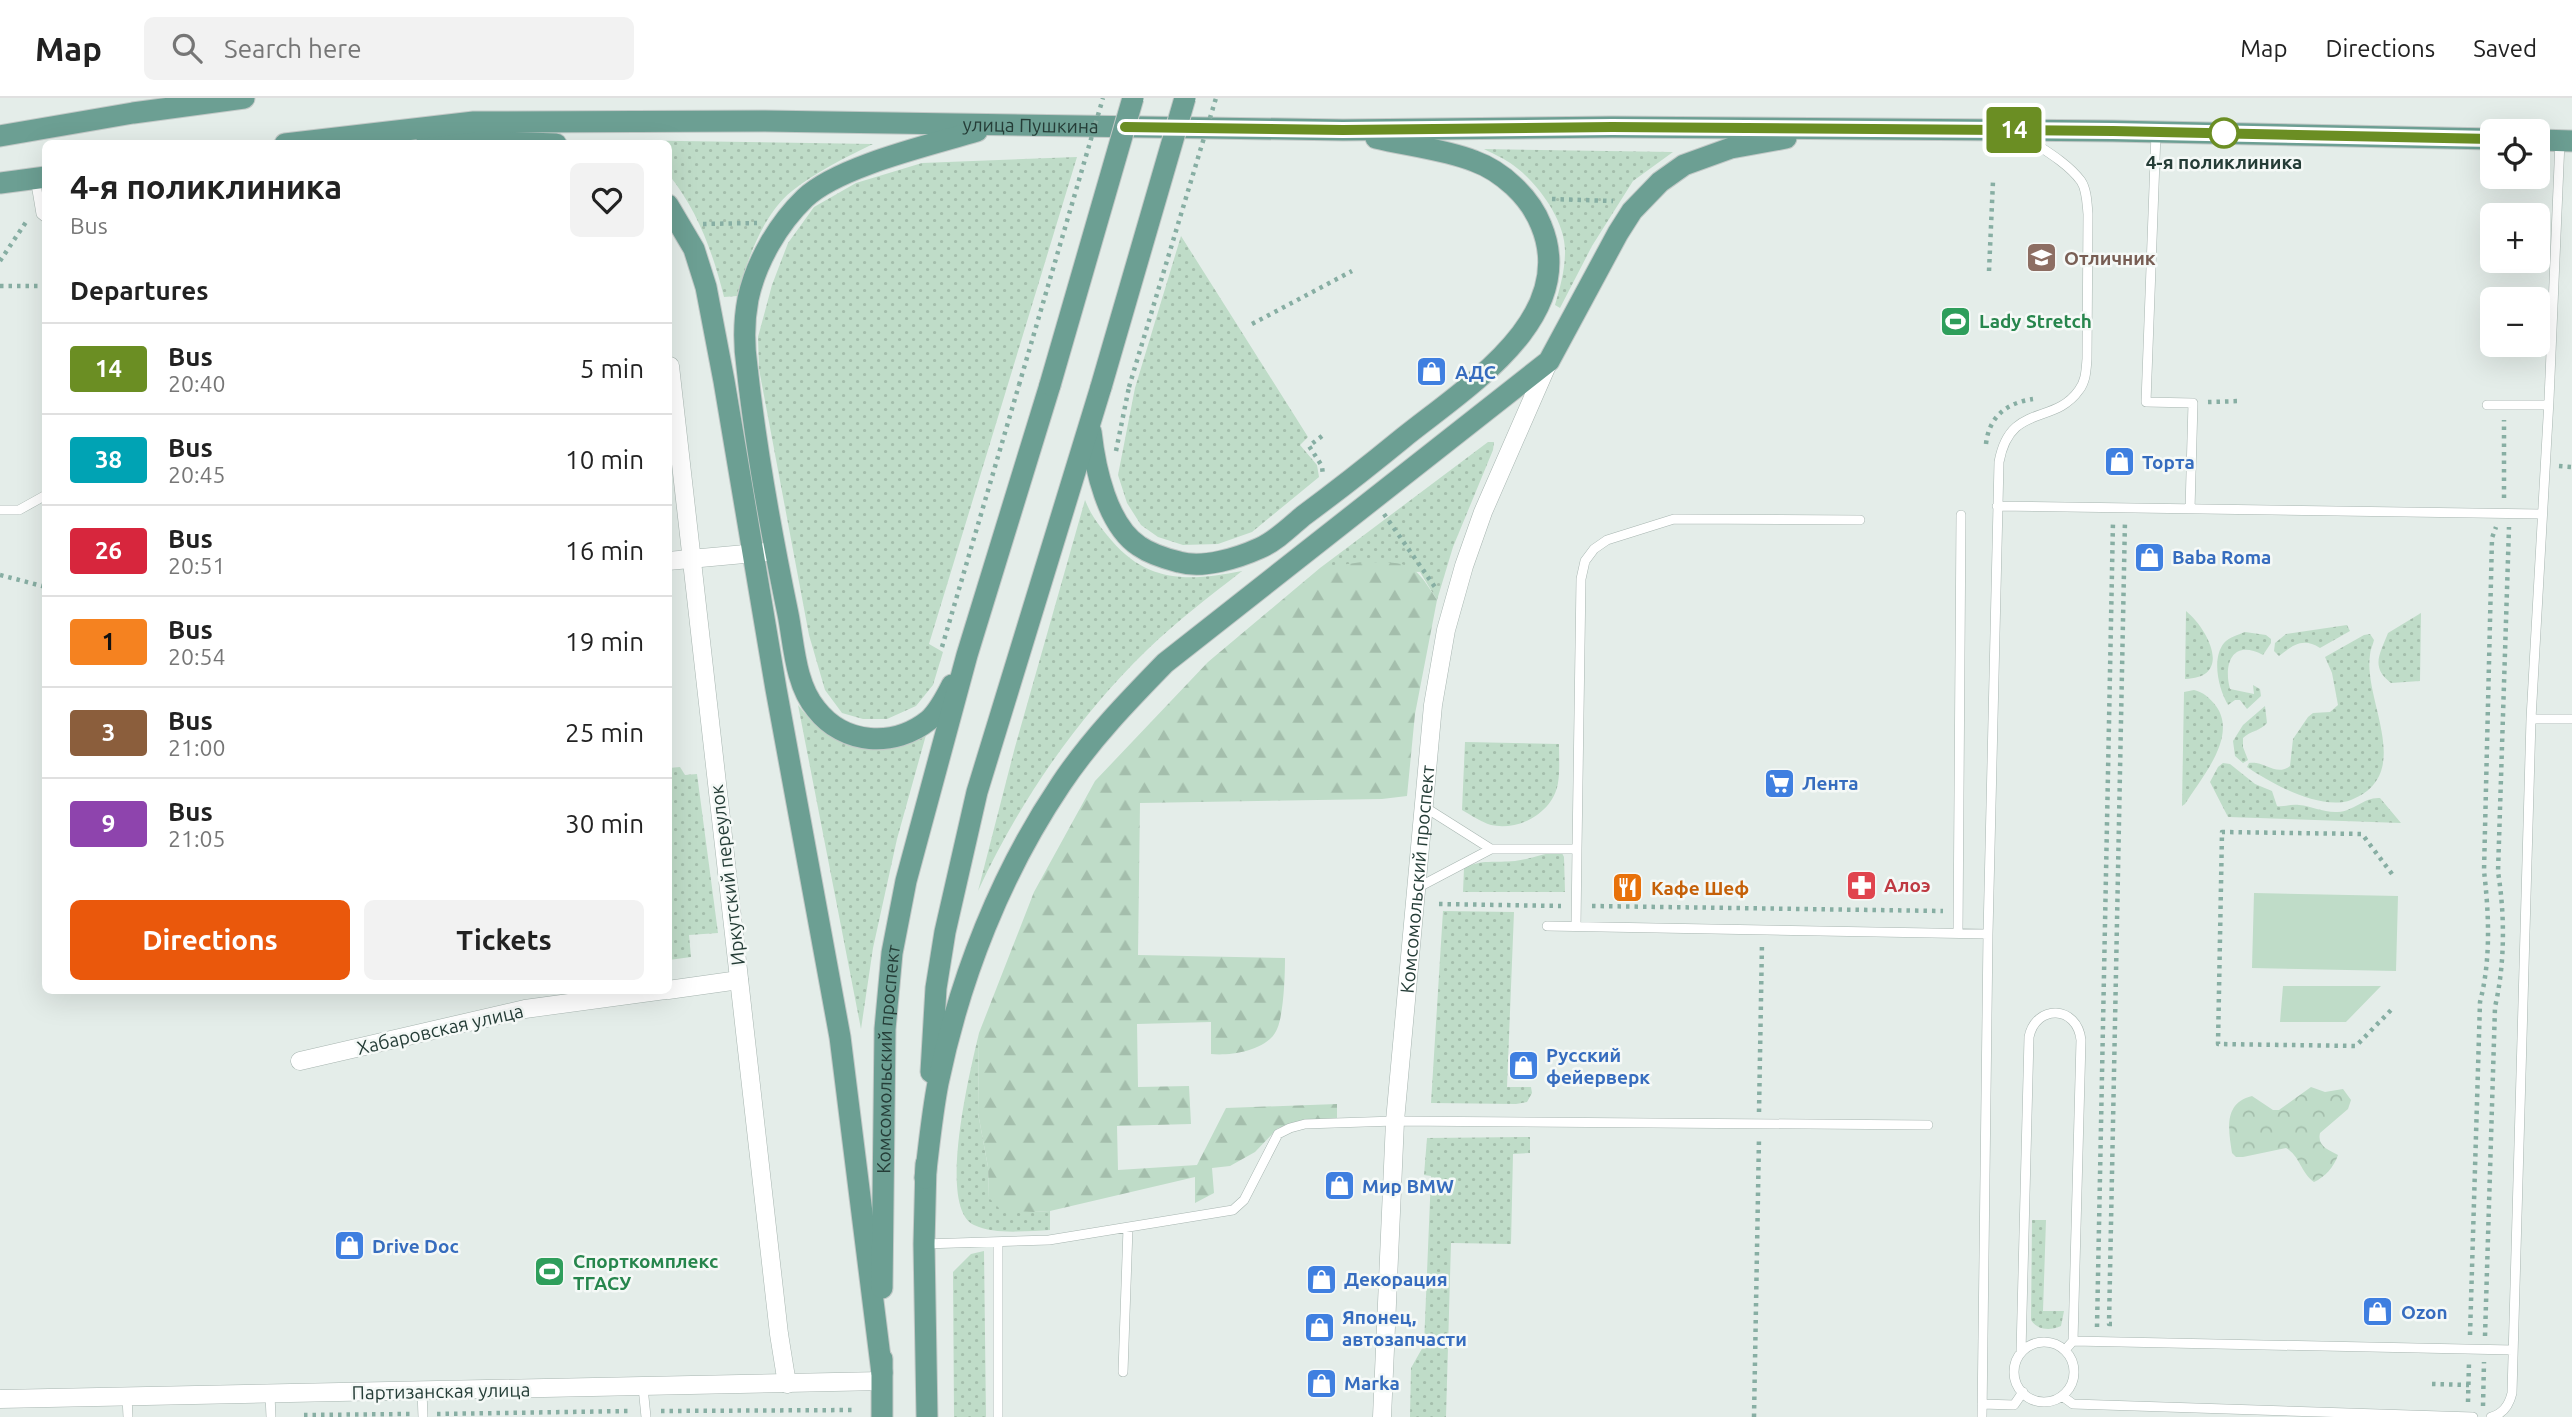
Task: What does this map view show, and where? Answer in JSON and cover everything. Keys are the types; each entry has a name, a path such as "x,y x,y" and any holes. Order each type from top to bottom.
{"main road":[{"path":"0,136 133,113 244,98"},
{"name":"Комсомольский проспект","path":"882,1417 885,1029 892,953 906,880 967,655 1051,385 1133,98"},
{"path":"927,1417 925,1178 936,988 945,932 977,792 1101,387 1185,98"},
{"name":"улица Пушкина","path":"313,140 474,122 765,121 1343,130 1843,128 2480,139"},
{"path":"967,655 946,698 931,719 890,738 867,740 839,731 815,709 802,683 775,551 746,365 746,327 748,299 755,275 771,241 806,197 838,177 996,125"},
{"path":"925,1178 938,1084 962,989 989,919 1021,851 1061,783 1110,720 1165,663 1549,361 1618,233 1632,211 1660,181 1684,165 1731,148 1843,128"},
{"path":"1090,423 1095,465 1104,491 1117,522 1139,546 1180,563 1226,561 1264,546 1351,481 1469,385 1522,334 1537,313 1548,284 1549,252 1536,211 1502,175 1474,160 1343,130"},
{"path":"334,137 473,140"},
{"path":"0,184 40,178"},
{"path":"672,212 694,249 706,287 754,553 841,1037 882,1377"}],"street":[{"name":"Комсомольский проспект","path":"1382,1417 1395,1121 1433,705 1451,610 1483,512 1549,361"},
{"name":"Иркутский переулок","path":"672,385 779,1334 787,1384"},
{"path":"672,561 775,551"},
{"name":"Хабаровская улица","path":"672,989 739,980"},
{"name":"Хабаровская улица","path":"300,1061 525,1009 637,994"},
{"name":"Партизанская улица","path":"0,1399 787,1384 882,1377"}],"lane":[{"path":"1982,1417 1988,934 1999,462 2007,435 2017,425 2070,400 2080,390 2085,379 2087,359 2086,194 2081,182 2063,164 2015,130"},
{"path":"2156,132 2146,402 2193,402 2190,509"},
{"path":"2491,1417 2501,1413 2510,1401 2514,1350 2531,719 2541,514 2566,141"},
{"path":"40,178 42,215"},
{"path":"2487,405 2548,405"},
{"path":"0,510 19,510 42,497"},
{"path":"1997,506 2541,514"},
{"path":"1958,933 1961,515"},
{"path":"1576,926 1581,579 1585,561 1594,549 1608,540 1674,519 1860,520"},
{"path":"2531,719 2572,719"},
{"path":"1423,806 1491,849"},
{"path":"1416,889 1491,849 1577,849"},
{"path":"1547,926 1988,934"},
{"path":"2021,1352 2028,1346 2047,1342 2065,1350 2074,1369 2073,1379 2062,1396 2043,1402 2033,1400 2023,1392 2015,1379 2014,1370 2021,1352 2029,1037 2035,1023 2048,1014 2056,1013 2071,1018 2080,1031 2081,1040 2073,1341 2065,1350"},
{"path":"924,1244 1049,1240 1233,1210 1244,1200 1278,1135 1305,1124 1395,1121 1928,1125"},
{"path":"1123,1372 1128,1228"},
{"path":"998,1242 998,1417"},
{"path":"2073,1341 2514,1350"},
{"path":"643,1387 646,1414"},
{"path":"422,1391 423,1416"},
{"path":"1982,1404 2014,1405 2023,1392"},
{"path":"270,1395 271,1416"},
{"path":"2062,1396 2073,1404 2473,1417"},
{"path":"127,1397 128,1417"}],"path":[{"path":"942,647 1103,98"},
{"path":"1115,456 1129,387 1216,98"},
{"path":"1989,271 1993,181"},
{"path":"1540,199 1622,201"},
{"path":"0,261 30,215"},
{"path":"700,225 765,223"},
{"path":"1252,324 1353,271"},
{"path":"0,286 42,286"},
{"path":"1986,446 1988,430 2003,409 2021,401 2042,398"},
{"path":"2193,402 2241,401"},
{"path":"2483,1417 2494,1007 2501,982 2502,898 2498,872 2505,405"},
{"path":"1322,436 1309,446 1322,466 1322,480"},
{"path":"1374,499 1451,610"},
{"path":"2097,1342 2113,508"},
{"path":"2123,1324 2109,1324 2125,508"},
{"path":"2467,1417 2480,1002 2486,977 2488,905 2484,871 2492,538 2505,513"},
{"path":"0,575 42,586"},
{"path":"2392,874 2362,834 2222,832 2218,1044 2356,1046 2393,1008"},
{"path":"1439,904 1561,906"},
{"path":"1591,906 1958,912"},
{"path":"1754,1417 1762,929"},
{"path":"2456,1334 2470,1334"},
{"path":"2432,1384 2469,1385"},
{"path":"271,1416 717,1414 856,1410"}],"green space":[{"path":"672,141 873,144 811,177 781,201 757,239 737,296 724,297 703,233 672,179"},
{"path":"1484,149 1673,152 1633,181 1592,246 1560,308 1555,305 1565,252 1561,228 1555,215 1540,192 1522,172"},
{"path":"1077,157 929,644 943,652 933,685 916,706 887,719 863,719 842,713 825,690 809,635 759,369 758,337 772,285 788,243 814,207 856,183 922,163"},
{"path":"1181,236 1308,437 1300,445 1317,465 1319,477 1252,532 1218,544 1183,545 1158,537 1141,525 1127,503 1118,475 1135,388"},
{"path":"1488,442 1494,442 1493,450 1453,547 1437,600 1420,572 1320,568"},
{"path":"1085,500 1093,517 1112,541 1126,555 1156,572 1172,576 1205,577 1242,571 1158,639 1097,704 1031,794 978,891 1015,747"},
{"path":"1362,562 1407,566 1421,577 1437,600 1415,714 1407,796 1382,799 1140,803 1138,955 1285,958 1284,985 1282,1008 1275,1033 1263,1044 1246,1051 1211,1054 1211,1022 1137,1024 1138,1087 1189,1086 1191,1124 1117,1126 1118,1170 1197,1165 1226,1108 1337,1104 1337,1120 1299,1122 1278,1128 1255,1152 1230,1166 1212,1168 1214,1193 1195,1203 1195,1177 1050,1211 1001,1210 989,1198 988,1167 978,1113 979,1033 1034,892 1095,781 1208,662 1320,568"},
{"path":"2186,611 2195,619 2208,641 2212,662 2209,671 2200,677 2185,679"},
{"path":"2421,613 2420,681 2391,683 2379,666 2380,654 2388,633"},
{"path":"2347,625 2350,631 2320,648 2303,643 2279,656 2274,651 2275,643 2286,634"},
{"path":"2245,632 2266,635 2271,639 2263,655 2244,650 2233,656 2229,663 2230,689 2254,694 2253,685 2260,689 2261,696 2247,709 2240,700 2228,705 2219,683 2217,666 2224,643"},
{"path":"2370,634 2374,640 2370,653 2370,673 2384,755 2380,773 2370,788 2351,800 2326,802 2283,788 2247,767 2249,763 2280,770 2290,766 2293,739 2308,717 2313,713 2330,712 2338,705 2332,673 2325,657"},
{"path":"2194,690 2206,696 2216,706 2222,718 2223,730 2215,756 2182,806 2184,692"},
{"path":"798,705 826,732 856,746 890,747 926,735 897,839 873,948 861,1029"},
{"path":"2265,706 2267,723 2243,738 2248,760 2243,763 2235,756 2233,741 2243,725"},
{"path":"1465,742 1559,744 1558,783 1555,794 1533,818 1513,825 1487,824 1462,810"},
{"path":"2223,763 2230,764 2255,784 2272,791 2277,806 2299,805 2338,812 2380,798 2401,823 2228,817 2210,782"},
{"path":"680,767 685,775 697,774 718,933 689,935 691,957 672,960 672,768"},
{"path":"1561,851 1564,857 1565,892 1463,892 1464,868 1470,865 1521,860"},
{"path":"2254,893 2398,896 2396,971 2252,968"},
{"path":"1443,911 1514,912 1507,1087 1531,1087 1532,1093 1527,1102 1431,1103"},
{"path":"2283,986 2381,986 2346,1022 2280,1022"},
{"path":"979,1033 978,1113 988,1167 989,1198 1033,1212 1050,1211 1050,1230 992,1230 974,1225 963,1213 958,1192 959,1135"},
{"path":"2311,1087 2325,1092 2343,1089 2351,1100 2348,1109 2320,1133 2322,1144 2338,1155 2325,1174 2314,1182 2286,1148 2243,1157 2236,1157 2232,1153 2229,1126 2236,1104 2252,1096 2273,1110 2279,1110"},
{"path":"1530,1137 1530,1153 1513,1154 1511,1244 1451,1243 1446,1417 1410,1417 1411,1368 1424,1345 1431,1176 1424,1175 1427,1138"},
{"path":"2032,1220 2046,1220 2043,1311 2064,1311 2061,1326 2053,1329 2040,1328 2031,1320"},
{"path":"984,1251 986,1417 954,1417 953,1272 971,1254"}],"bus line":[{"name":"14","path":"1125,127 1343,130 1612,127 2113,131 2480,139"}],"place":[{"name":"4-я поликлиника","path":"2224,133"},
{"name":"Отличник","path":"2041,258"},
{"name":"Lady Stretch","path":"1956,321"},
{"name":"АДС","path":"1432,372"},
{"name":"Торта","path":"2119,462"},
{"name":"Baba Roma","path":"2149,557"},
{"name":"Лента","path":"1779,783"},
{"name":"Алоэ","path":"1861,885"},
{"name":"Кафе Шеф","path":"1628,888"},
{"name":"Русский фейерверк","path":"1523,1066"},
{"name":"Мир BMW","path":"1339,1186"},
{"name":"Drive Doc","path":"349,1246"},
{"name":"Спорткомплекс ТГАСУ","path":"550,1272"},
{"name":"Декорация","path":"1321,1279"},
{"name":"Ozon","path":"2378,1312"},
{"name":"Японец, автозапчасти","path":"1319,1328"},
{"name":"Marka","path":"1321,1383"}]}
